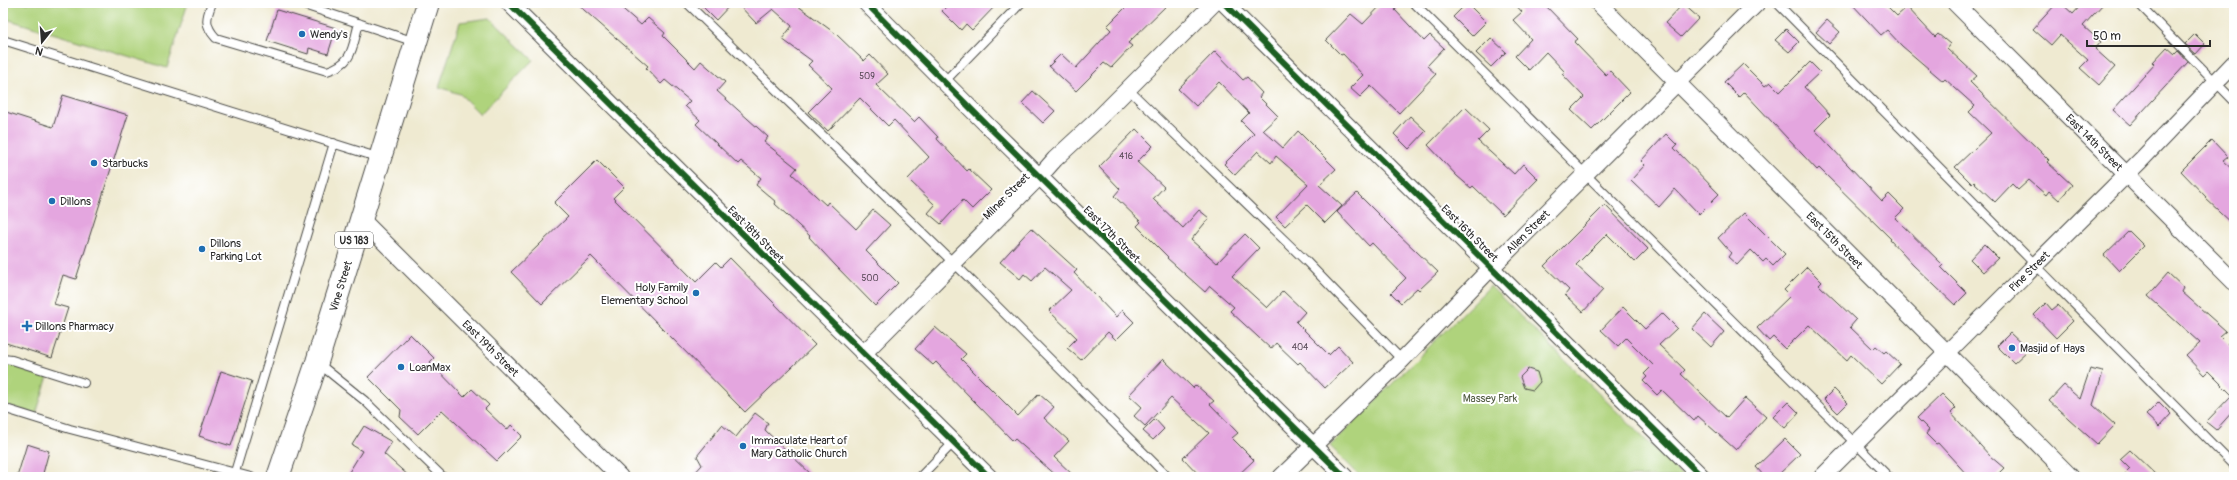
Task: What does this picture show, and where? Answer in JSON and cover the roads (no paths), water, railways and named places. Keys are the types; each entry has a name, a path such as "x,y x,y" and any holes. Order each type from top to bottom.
{"main road":[{"name":"Vine Street","path":"278,477 317,362 428,3"}],"street":[{"name":"East 18th Street","path":"510,3 989,477"},
{"name":"East 17th Street","path":"866,3 1345,477"},
{"name":"Milner Street","path":"863,354 1040,176 1055,159 1214,3"},
{"name":"East 16th Street","path":"1224,3 1702,477"},
{"name":"East 15th Street","path":"1598,3 2071,477"},
{"name":"Allen Street","path":"1281,477 1402,360 1491,268 1757,3"},
{"name":"East 14th Street","path":"1955,3 2112,158 2126,174 2234,282"},
{"name":"Pine Street","path":"1822,477 2126,174 2234,63"},
{"name":"East 19th Street","path":"361,218 620,477"}],"lane":[{"path":"212,3 207,16 209,30 216,38 327,71 339,68 348,59 359,23"},
{"path":"298,3 416,42"},
{"path":"687,3 954,263 1168,477"},
{"path":"945,81 1021,3"},
{"path":"1414,3 1889,477"},
{"path":"1777,3 2234,466"},
{"path":"2138,3 2234,101"},
{"path":"3,40 380,158"},
{"path":"1128,89 1306,261 1402,360"},
{"path":"234,472 334,143"},
{"path":"3,359 12,360 84,383"},
{"path":"317,362 365,401 443,477"},
{"path":"3,408 70,429 251,477"},
{"path":"920,477 954,442"}],"place":[{"name":"Wendy's","path":"302,34"},
{"name":"Starbucks","path":"94,163"},
{"name":"Dillons","path":"52,201"},
{"name":"Dillons Parking Lot","path":"202,249"},
{"name":"Holy Family Elementary School","path":"696,293"},
{"name":"Dillons Pharmacy","path":"27,326"},
{"name":"Masjid of Hays","path":"2012,348"},
{"name":"LoanMax","path":"401,367"},
{"name":"Immaculate Heart of Mary Catholic Church","path":"743,446"}],"park label":[{"name":"Massey Park","path":"1490,398"}]}
